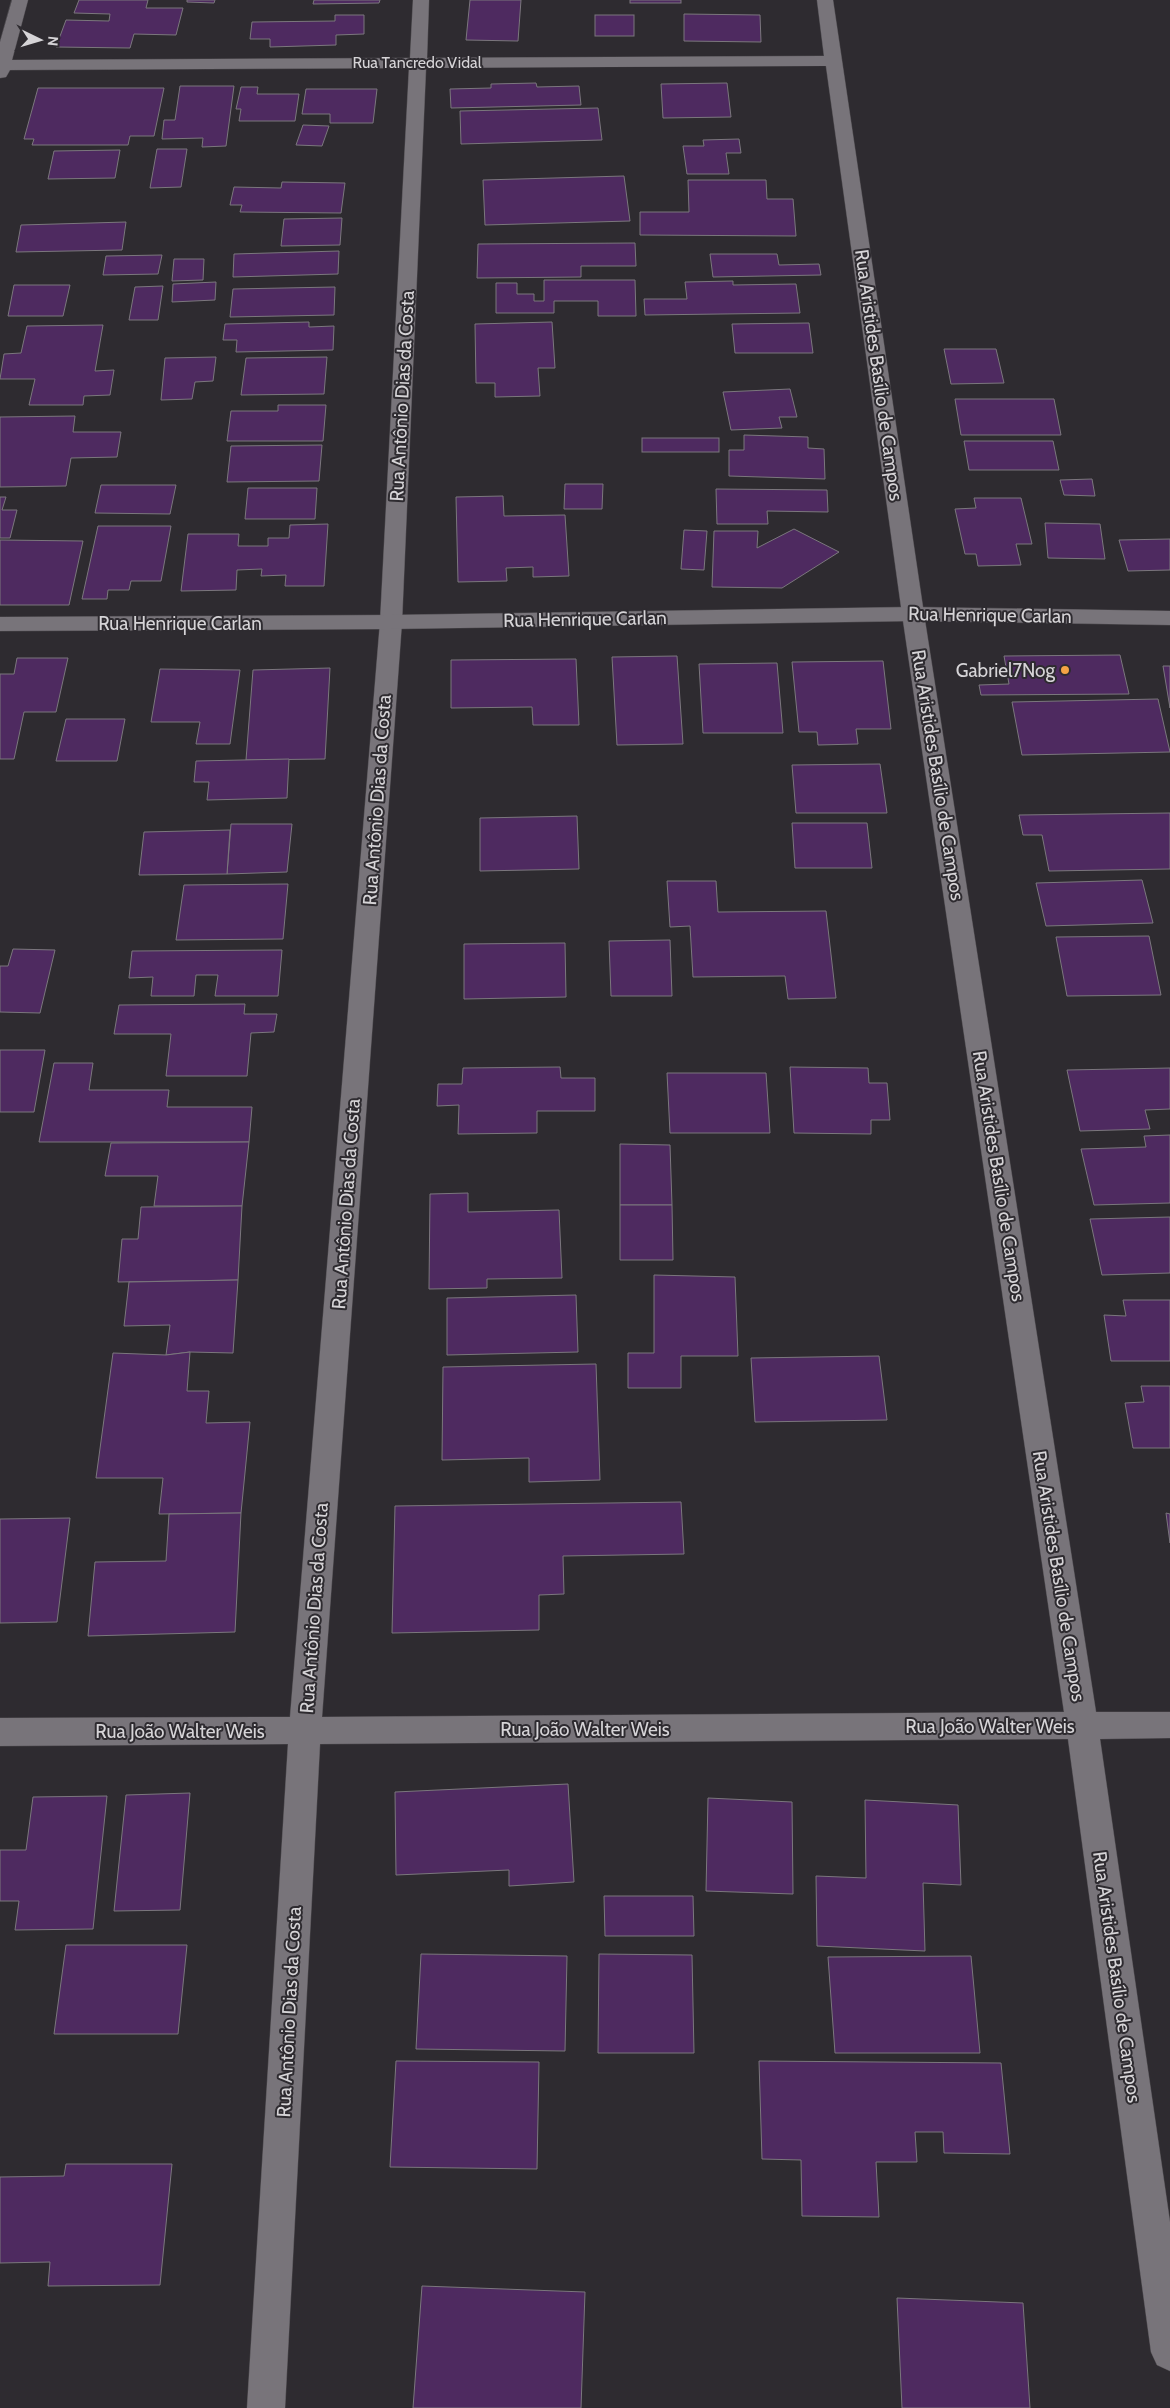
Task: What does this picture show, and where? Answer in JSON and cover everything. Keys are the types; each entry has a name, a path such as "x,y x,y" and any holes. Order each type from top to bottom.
{"street":[{"path":"1,68 20,0"},
{"name":"Rua Antônio Dias da Costa","path":"266,2408 305,1730 391,622 421,0"},
{"name":"Rua Aristides Basílio de Campos","path":"825,0 913,614 1082,1725 1170,2352"},
{"name":"Rua Tancredo Vidal","path":"1,68 417,62 834,61"},
{"name":"Rua Henrique Carlan","path":"0,624 391,622 913,614 1170,618"},
{"name":"Rua João Walter Weis","path":"0,1732 1170,1725"}],"building":[{"path":"79,0 148,0 146,8 183,8 176,35 134,34 130,48 56,47 66,20 109,21 110,14 74,13"},
{"path":"187,0 215,0 214,3 187,2"},
{"path":"314,0 380,0 379,3 313,4"},
{"path":"470,0 521,0 518,41 466,40"},
{"path":"630,0 681,0 681,3 630,3"},
{"path":"684,14 760,15 761,42 684,41"},
{"path":"335,15 364,15 364,34 336,35 336,45 270,47 270,39 250,39 252,22 335,21"},
{"path":"595,15 634,15 634,36 595,36"},
{"path":"536,83 537,87 579,86 581,105 451,108 450,89 491,88 491,84"},
{"path":"727,83 731,117 663,118 661,84"},
{"path":"180,86 234,86 226,146 202,147 203,138 162,139 164,120 175,120"},
{"path":"241,87 258,87 257,94 299,94 295,121 239,121 241,109 236,109"},
{"path":"38,88 164,88 154,136 130,136 128,145 32,145 34,139 24,139"},
{"path":"306,89 377,89 373,123 330,123 330,114 302,114"},
{"path":"598,108 602,140 461,144 460,111"},
{"path":"303,125 329,126 322,146 296,145"},
{"path":"739,139 741,153 726,153 729,174 687,174 683,146 704,146 703,140"},
{"path":"157,149 187,149 181,187 150,188"},
{"path":"120,150 115,178 48,179 54,151"},
{"path":"624,176 630,221 485,225 483,180"},
{"path":"688,180 766,180 767,199 793,199 796,236 640,235 640,212 689,212"},
{"path":"282,182 345,183 341,213 240,212 242,205 230,205 234,187 281,188"},
{"path":"342,218 340,245 281,246 284,219"},
{"path":"126,222 122,250 16,252 21,225"},
{"path":"635,243 636,266 581,266 581,277 477,278 478,244"},
{"path":"339,251 338,274 233,277 234,254"},
{"path":"710,254 777,254 779,265 819,264 821,275 713,277"},
{"path":"162,255 158,274 103,275 106,256"},
{"path":"174,259 204,259 203,280 172,281"},
{"path":"544,280 635,280 636,316 598,316 598,301 554,301 554,313 496,313 496,283 517,283 517,294 534,294 534,301 544,301"},
{"path":"733,281 733,285 796,284 800,313 645,315 644,299 687,299 685,282"},
{"path":"216,282 215,300 172,302 173,284"},
{"path":"14,285 70,285 63,316 8,316"},
{"path":"163,286 158,320 129,320 135,287"},
{"path":"335,287 334,315 230,317 233,289"},
{"path":"309,322 309,327 334,326 333,350 236,352 237,340 223,340 225,324"},
{"path":"552,322 555,368 538,368 540,396 495,397 495,383 476,383 475,324"},
{"path":"809,323 813,353 735,353 732,324"},
{"path":"103,325 95,371 114,370 110,395 84,396 83,405 29,405 35,379 0,379 4,354 21,353 27,326"},
{"path":"944,349 996,349 1004,383 951,384"},
{"path":"216,357 213,381 195,382 192,399 161,400 165,358"},
{"path":"327,357 324,394 241,395 246,358"},
{"path":"790,389 797,417 779,417 782,428 731,430 723,392"},
{"path":"955,399 1054,399 1061,435 961,435"},
{"path":"278,405 326,405 323,441 227,441 231,411 278,411"},
{"path":"75,416 73,432 121,432 117,457 71,458 66,486 0,487 0,417"},
{"path":"744,435 808,437 808,448 824,449 825,479 729,476 729,450 744,450"},
{"path":"642,438 719,438 719,452 642,452"},
{"path":"964,441 1053,441 1059,470 969,470"},
{"path":"322,445 319,481 227,482 231,446"},
{"path":"1092,479 1095,496 1064,495 1060,480"},
{"path":"565,484 603,484 602,509 564,509"},
{"path":"101,485 176,485 170,514 95,513"},
{"path":"248,488 317,488 315,519 245,519"},
{"path":"716,489 827,490 828,512 767,511 768,524 717,524"},
{"path":"503,496 504,516 565,515 569,576 533,577 533,567 506,568 507,581 458,582 456,497"},
{"path":"0,497 6,497 2,510 17,510 10,538 0,538"},
{"path":"974,498 1021,498 1032,544 1016,544 1021,565 978,566 976,554 965,554 955,509 976,508"},
{"path":"1045,523 1100,524 1105,559 1048,558"},
{"path":"328,524 324,586 285,586 286,575 261,576 262,569 237,570 236,590 181,591 188,534 239,534 238,546 268,546 268,538 289,538 290,525"},
{"path":"98,526 171,526 161,581 131,581 129,590 108,590 107,599 82,599"},
{"path":"794,529 839,552 782,588 712,587 714,531 758,531 757,548"},
{"path":"684,530 707,531 704,570 681,569"},
{"path":"1170,539 1170,570 1128,571 1119,540"},
{"path":"0,540 83,541 69,605 0,605"},
{"name":"Gabriel7Nog","path":"1120,655 1129,694 981,695 979,685 1009,684 1004,656"},
{"path":"677,656 683,744 617,745 612,657"},
{"path":"17,658 68,658 56,712 24,712 14,759 0,759 0,674 14,674"},
{"path":"576,659 579,725 533,725 532,707 451,708 451,660"},
{"path":"883,661 891,729 856,729 858,744 818,745 817,732 799,732 792,662"},
{"path":"777,663 783,733 703,733 699,664"},
{"path":"1163,666 1170,666 1170,708"},
{"path":"330,668 325,759 246,760 253,670"},
{"path":"160,669 240,670 230,744 196,744 200,722 151,722"},
{"path":"1158,699 1170,752 1022,755 1012,702"},
{"path":"66,719 125,719 117,761 56,761"},
{"path":"289,759 287,798 207,800 209,782 194,782 196,761"},
{"path":"880,764 887,813 796,813 792,765"},
{"path":"1170,813 1170,869 1049,871 1042,835 1023,835 1019,815"},
{"path":"577,816 579,869 480,871 480,818"},
{"path":"792,823 867,823 872,868 795,868"},
{"path":"231,824 292,824 287,872 227,874"},
{"path":"230,830 227,874 139,875 144,832"},
{"path":"1142,880 1153,923 1046,926 1036,883"},
{"path":"667,881 716,881 718,912 826,911 836,998 788,999 785,976 693,977 690,926 670,927"},
{"path":"288,884 283,939 176,940 184,885"},
{"path":"1149,936 1161,995 1067,996 1056,937"},
{"path":"670,940 672,996 611,996 609,941"},
{"path":"565,943 566,997 464,999 464,944"},
{"path":"13,949 55,950 40,1013 0,1012 0,966 8,966"},
{"path":"282,950 278,996 215,996 218,975 196,975 194,996 151,996 153,977 129,978 132,951"},
{"path":"245,1004 244,1014 277,1014 274,1032 251,1033 247,1076 166,1076 171,1034 114,1034 119,1005"},
{"path":"0,1050 45,1050 34,1112 0,1112"},
{"path":"54,1063 93,1063 89,1090 169,1090 167,1107 252,1107 249,1142 39,1142"},
{"path":"560,1067 561,1078 595,1078 595,1111 537,1111 537,1133 458,1134 459,1105 437,1106 438,1084 462,1084 463,1068"},
{"path":"790,1067 868,1068 869,1083 887,1083 890,1120 871,1120 871,1134 794,1133"},
{"path":"1170,1068 1170,1109 1145,1110 1150,1129 1080,1131 1067,1070"},
{"path":"667,1073 766,1073 770,1133 670,1133"},
{"path":"1170,1135 1170,1203 1094,1205 1081,1149 1146,1147 1144,1136"},
{"path":"249,1142 242,1206 154,1206 158,1176 105,1176 111,1143"},
{"path":"620,1144 670,1145 672,1205 620,1205"},
{"path":"468,1193 468,1212 559,1210 562,1278 487,1279 487,1288 429,1289 430,1194"},
{"path":"620,1205 672,1205 673,1260 620,1260"},
{"path":"242,1206 238,1280 118,1282 122,1239 138,1239 141,1207"},
{"path":"1170,1217 1170,1273 1102,1275 1090,1219"},
{"path":"654,1275 735,1277 738,1356 681,1356 681,1388 628,1388 628,1353 654,1353"},
{"path":"238,1280 233,1353 190,1352 166,1355 170,1325 124,1326 129,1282"},
{"path":"576,1295 578,1352 447,1355 447,1298"},
{"path":"1123,1300 1170,1300 1170,1361 1111,1361 1104,1315 1126,1316"},
{"path":"190,1352 187,1391 209,1391 206,1423 250,1422 241,1513 159,1514 163,1478 96,1478 113,1353 166,1355"},
{"path":"879,1356 887,1420 755,1422 751,1358"},
{"path":"596,1364 600,1480 529,1482 529,1458 442,1460 443,1367"},
{"path":"1141,1386 1170,1386 1170,1448 1133,1448 1125,1403 1144,1402"},
{"path":"681,1502 684,1554 563,1556 564,1594 539,1595 539,1630 392,1633 395,1506"},
{"path":"241,1513 235,1632 88,1636 95,1562 166,1561 169,1514"},
{"path":"1166,1513 1170,1514 1170,1543"},
{"path":"70,1518 57,1622 0,1623 0,1519"},
{"path":"568,1784 574,1882 509,1886 509,1870 396,1875 395,1792"},
{"path":"190,1793 180,1910 114,1911 126,1795"},
{"path":"107,1796 93,1929 15,1930 19,1901 0,1901 0,1850 26,1850 33,1797"},
{"path":"708,1798 792,1802 793,1894 706,1891"},
{"path":"865,1800 958,1805 961,1885 923,1883 925,1951 817,1946 816,1876 866,1878"},
{"path":"604,1896 693,1896 694,1936 605,1936"},
{"path":"66,1945 187,1945 178,2034 54,2034"},
{"path":"421,1954 567,1956 565,2051 416,2049"},
{"path":"599,1954 692,1955 694,2053 598,2053"},
{"path":"971,1956 980,2053 835,2053 828,1957"},
{"path":"396,2061 539,2062 537,2169 390,2167"},
{"path":"759,2061 1001,2063 1010,2154 944,2153 943,2132 915,2132 917,2162 876,2162 879,2217 802,2216 801,2160 762,2159"},
{"path":"66,2164 172,2164 160,2285 48,2286 50,2262 0,2263 0,2177 64,2176"},
{"path":"422,2286 585,2292 581,2408 413,2408"},
{"path":"897,2298 1023,2303 1030,2408 902,2408"}],"place":[{"name":"Gabriel7Nog","path":"1065,670"}]}
